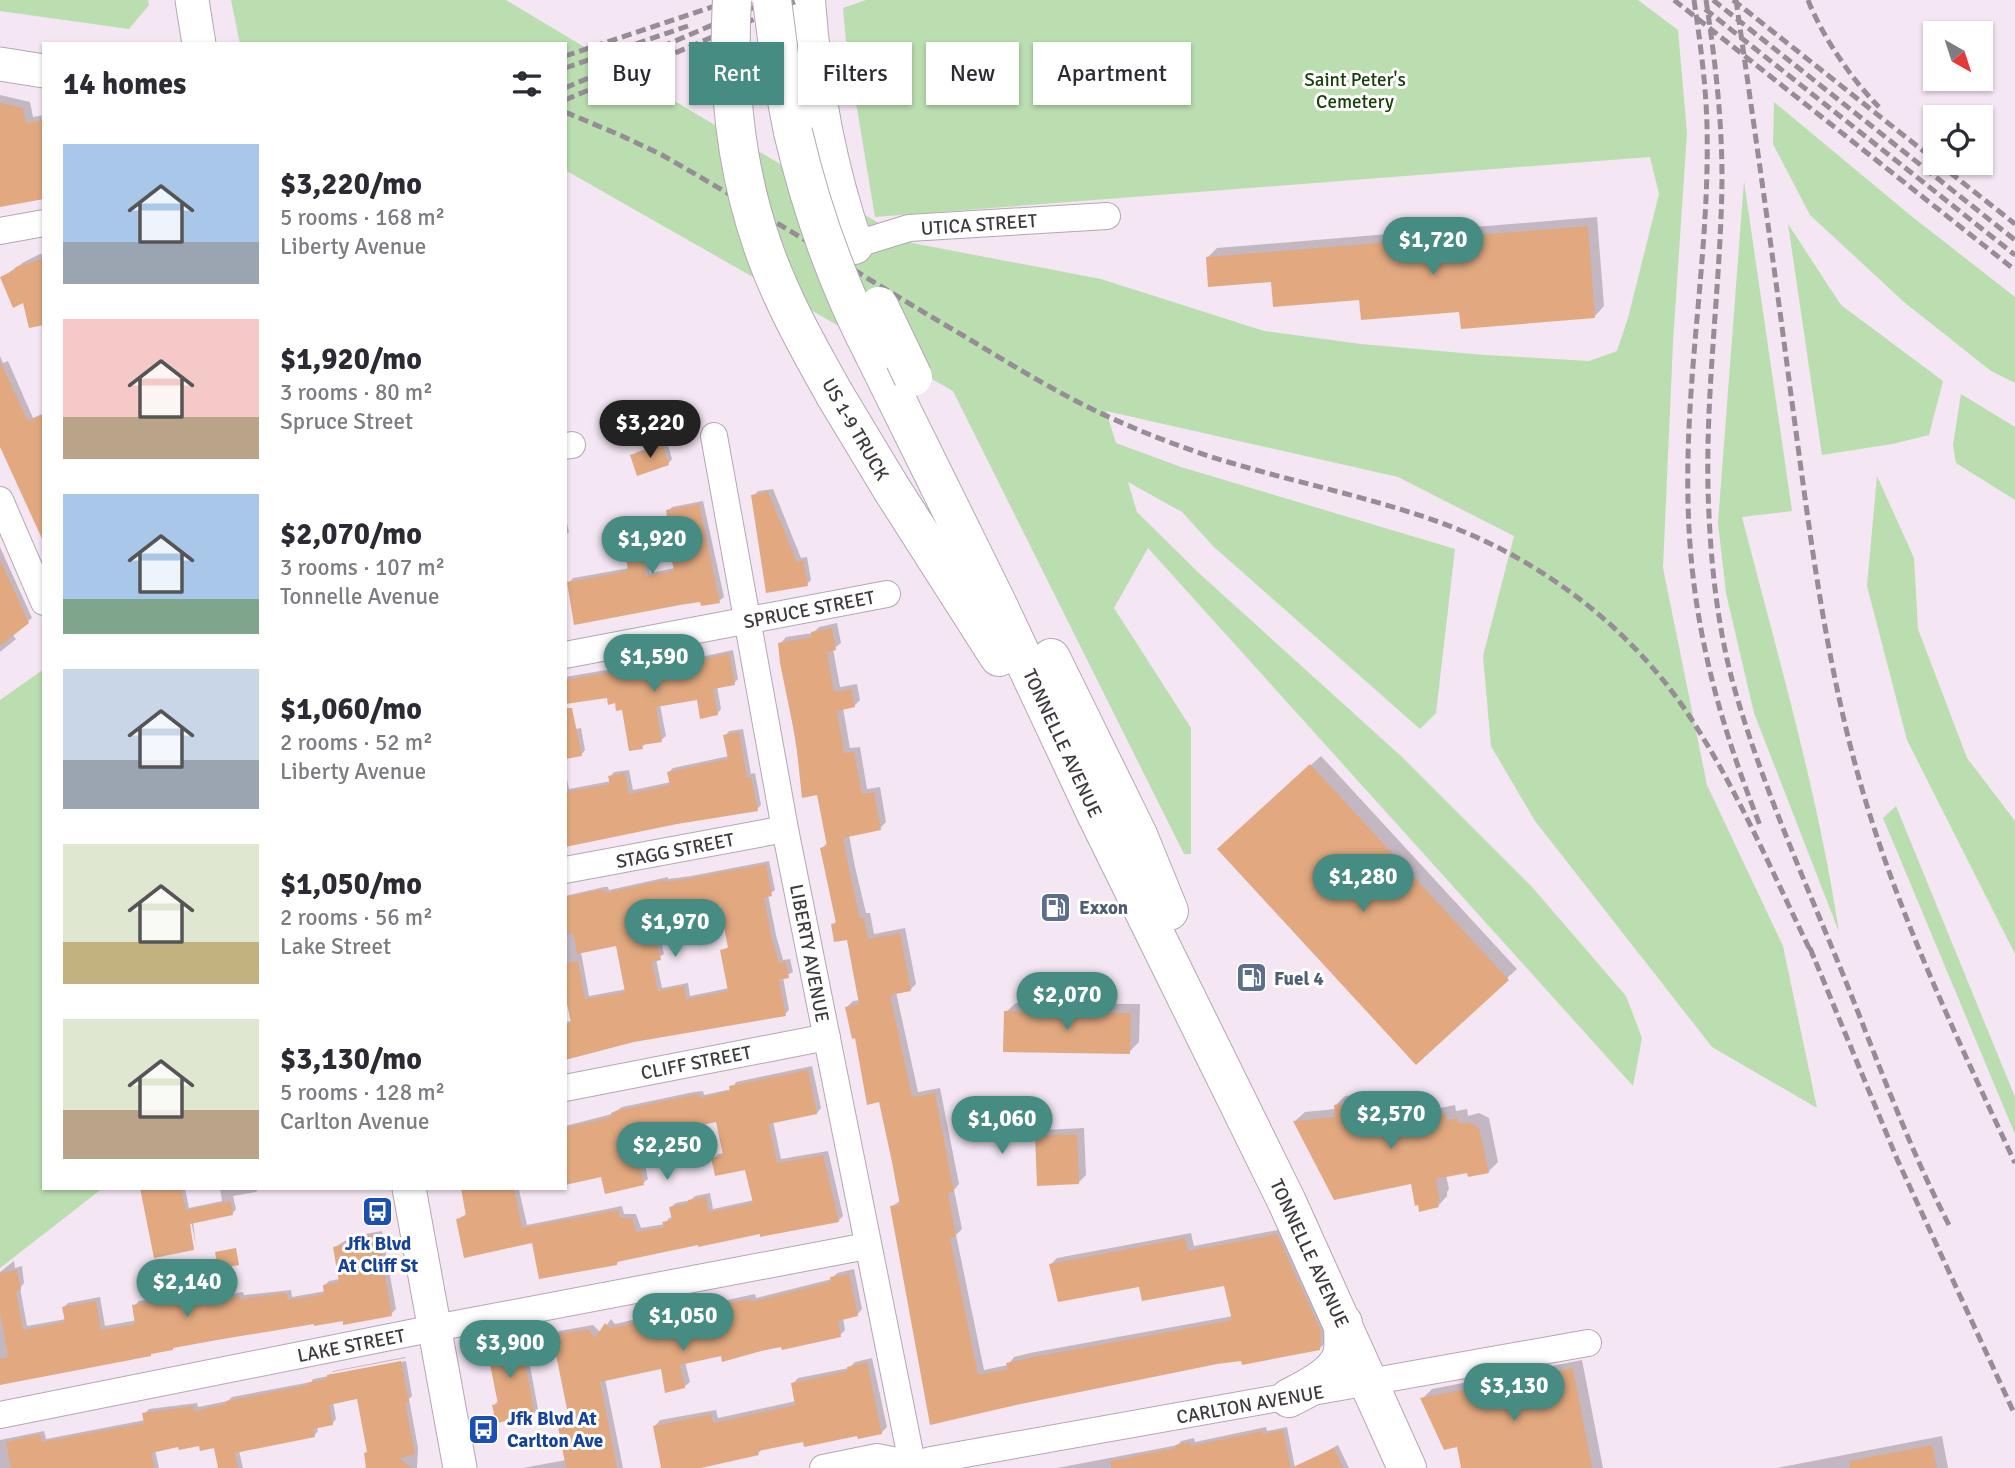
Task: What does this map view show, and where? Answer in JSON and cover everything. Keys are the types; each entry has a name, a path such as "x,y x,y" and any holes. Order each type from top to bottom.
{"highway":[{"name":"US 1-9 TRUCK","path":"732,0 732,94 747,192 773,274 803,338 835,395 1096,814"},
{"name":"TONNELLE AVENUE","path":"772,0 796,67 808,134 809,194 827,251 856,317 997,603 1096,814 1279,1185 1343,1322 1380,1380 1429,1468"},
{"path":"796,67 808,0"},
{"name":"TONNELLE AVENUE","path":"808,134 837,192 854,245 881,310 1138,835 1172,917 1305,1191 1380,1380 1407,1468"},
{"path":"1289,1398 1319,1381 1339,1362 1343,1352 1343,1322"}],"main road":[{"path":"192,0 199,42"},
{"path":"0,64 42,71"},
{"path":"409,1190 460,1468"}],"street":[{"name":"UTICA STREET","path":"854,245 909,228 1107,216"},
{"path":"0,231 42,223"},
{"name":"LIBERTY AVENUE","path":"714,436 785,829 909,1467"},
{"path":"0,500 42,597"},
{"name":"SPRUCE STREET","path":"567,655 887,594"},
{"name":"STAGG STREET","path":"567,870 785,829"},
{"name":"CLIFF STREET","path":"567,1088 827,1037"},
{"name":"LAKE STREET","path":"0,1415 435,1328 867,1246"},
{"name":"CARLTON AVENUE","path":"823,1468 877,1457 909,1467 1588,1343"}],"green space":[{"path":"0,0 148,0 149,5 129,29 0,11"},
{"name":"Saint Peter's Cemetery","path":"231,0 506,0 588,49 588,105 675,105 675,101 912,243 1101,279 1264,331 1361,344 1589,361 1617,351 1628,318 1659,194 1650,157 875,217 856,105 912,105 912,42 846,42 843,8 866,0 1638,0 1678,30 1687,133 1673,342 1663,568 1707,785 1783,946 1817,1108 1712,1047 1535,821 1491,746 1483,656 1514,536 1398,477 1106,411 1116,443 1181,467 1455,549 1436,713 1420,729 1214,547 1182,512 1128,482 1137,512 1201,575 1402,757 1532,887 1626,996 1642,1038 1633,1086 1148,548 1114,608 1191,728 1191,854 1184,854 953,391 567,171 567,42 240,42"},
{"path":"1774,102 1910,215 2015,297 2015,383 1991,371 1904,302 1810,215 1773,144"},
{"path":"1744,181 1792,511 1742,517 1808,775 1839,932 1754,713 1726,593 1718,523"},
{"path":"1788,224 1841,305 1943,381 1929,435 1822,455"},
{"path":"1961,394 2015,427 2015,500 1956,463 1953,445"},
{"path":"1877,476 1914,558 1918,629 1967,758 2015,821 2015,954 1907,740 1867,586"},
{"path":"42,670 42,1190 100,1190 0,1268 0,700"},
{"path":"1896,806 2015,1097 2015,1134 1883,818"}],"building":[{"path":"0,103 23,108 26,123 42,120 42,199 0,207"},
{"path":"1588,226 1595,318 1461,329 1459,312 1361,320 1359,300 1273,307 1271,282 1208,287 1206,257"},
{"path":"42,259 42,325 29,328 23,303 13,308 0,277 16,267"},
{"path":"0,361 28,421 42,415 42,539 0,447"},
{"path":"663,445 669,465 637,476 630,455"},
{"path":"768,492 797,562 803,560 808,586 766,593 751,495"},
{"path":"699,504 720,603 680,605 574,625 567,582 628,571 623,537 639,535 646,576 674,571 666,531 669,531 666,510"},
{"path":"0,560 29,623 0,646"},
{"path":"832,628 836,650 827,652 834,692 851,689 855,707 837,711 844,753 854,752 862,794 874,792 881,830 843,838 850,874 860,918 864,918 868,939 900,933 911,991 890,995 912,1097 935,1093 954,1192 948,1193 956,1237 950,1238 978,1375 1008,1369 1006,1363 1023,1359 1232,1320 1224,1286 1142,1301 1139,1287 1058,1302 1049,1264 1185,1238 1188,1251 1277,1234 1321,1331 1320,1350 1242,1365 1241,1361 1217,1364 930,1425 890,1206 900,1205 892,1162 879,1102 867,1105 855,1038 852,1039 845,1007 859,1004 847,940 834,942 831,924 836,923 820,848 827,846 817,795 802,798 796,741 780,663 778,643 812,637 811,632"},
{"path":"729,653 735,685 713,689 718,715 700,719 697,700 656,707 662,742 642,745 643,749 629,751 622,710 616,711 615,703 608,705 607,698 567,704 567,680 649,665 650,675 691,667 690,662"},
{"path":"567,708 572,708 582,756 567,759"},
{"path":"739,732 747,778 751,777 758,811 567,847 567,792 610,784 608,776 625,773 629,794 670,785 667,772 728,759 723,735"},
{"path":"1310,764 1509,980 1416,1065 1217,849"},
{"path":"766,864 772,896 764,898 772,940 779,963 786,962 789,978 779,980 786,1016 634,1042 567,1059 567,1024 571,1023 567,1004 567,963 578,961 585,999 625,992 616,946 577,954 573,933 567,934 567,897 599,890 604,890 605,893 664,880 665,882","holes":["720,906 728,948 720,950 728,991 686,999 684,986 658,991 652,962 661,960 656,938 675,934 671,915"]},
{"path":"1004,1011 1131,1013 1130,1054 1003,1052"},
{"path":"808,1070 817,1114 769,1124 777,1163 823,1155 839,1222 698,1245 617,1262 617,1265 539,1279 532,1243 464,1258 456,1219 466,1216 461,1190 514,1190 522,1228 618,1210 620,1218 632,1218 636,1232 664,1227 662,1222 672,1220 669,1207 689,1203 688,1200 706,1197 709,1212 753,1203 745,1170 715,1176 711,1158 723,1155 716,1122 675,1131 678,1144 656,1149 657,1154 639,1158 644,1185 605,1194 601,1177 567,1185 567,1128 612,1117 611,1113 616,1111 699,1094 700,1098 730,1091 729,1086"},
{"path":"1377,1101 1378,1113 1423,1108 1425,1117 1445,1113 1447,1120 1458,1118 1459,1124 1469,1122 1479,1128 1489,1173 1468,1177 1467,1173 1436,1179 1439,1207 1419,1212 1418,1205 1415,1206 1411,1184 1334,1200 1293,1121 1335,1117 1334,1105"},
{"path":"1077,1134 1079,1184 1037,1186 1035,1136"},
{"path":"140,1190 181,1190 186,1210 231,1201 233,1215 190,1224 194,1250 154,1258"},
{"path":"378,1234 392,1316 343,1325 343,1321 314,1324 217,1340 173,1348 151,1356 0,1385 0,1359 8,1357 0,1313 0,1273 17,1270 21,1290 16,1291 23,1330 65,1322 62,1307 96,1301 101,1330 135,1324 132,1305 163,1300 161,1287 179,1284 183,1305 239,1296 240,1299 286,1293 288,1300 324,1294 323,1285 339,1282 333,1247 347,1244 347,1240"},
{"path":"236,1248 239,1265 218,1269 215,1252"},
{"path":"849,1274 858,1316 838,1321 841,1337 782,1350 781,1347 761,1351 722,1362 721,1356 680,1365 685,1388 665,1393 661,1369 600,1382 617,1468 566,1468 557,1421 569,1419 552,1335 588,1329 595,1338 605,1323 610,1328 654,1319 653,1314 687,1304 688,1308 750,1299 751,1302 831,1282 830,1277"},
{"path":"520,1336 535,1415 496,1423 492,1405 498,1404 486,1344"},
{"path":"401,1361 409,1402 405,1403 415,1454 399,1458 412,1468 366,1468 364,1453 367,1452 357,1399 329,1405 333,1425 313,1429 315,1437 235,1453 238,1468 218,1468 214,1448 200,1451 199,1446 151,1453 155,1468 11,1468 6,1442 40,1434 42,1442 144,1423 142,1413 193,1406 194,1411 226,1404 226,1401 308,1385 307,1383 327,1379 327,1375"},
{"path":"867,1362 882,1434 858,1439 857,1436 804,1447 803,1442 758,1451 759,1455 701,1468 661,1468 653,1426 711,1414 713,1423 795,1405 791,1383 848,1371 847,1367"},
{"path":"1573,1368 1592,1468 1461,1468 1457,1447 1444,1450 1420,1398"},
{"path":"1283,1430 1291,1468 1111,1468 1110,1461 1176,1448 1175,1445 1190,1442 1191,1446 1262,1431 1263,1434"},
{"path":"1932,1445 1937,1468 1850,1468 1850,1461"},
{"path":"1334,1448 1343,1468 1291,1468"}],"railway":[{"path":"567,55 733,0"},
{"path":"567,87 771,0"},
{"path":"567,99 799,0"},
{"path":"1674,0 2015,270"},
{"path":"1694,0 1705,94 1707,173 1690,406 1690,544 1694,586 1709,668 1732,748 1761,828"},
{"path":"1706,0 1722,156 1721,220 1708,431 1712,563 1722,634 1732,681 1774,806 1906,1132 1949,1225"},
{"path":"1713,0 2015,240"},
{"path":"1733,0 1923,151"},
{"path":"1736,0 1811,542 1847,734 1875,831 1910,928 1950,1023 2015,1163"},
{"path":"1808,0 1839,57 1879,107"},
{"path":"1705,9 2015,255"},
{"path":"567,67 688,26"},
{"path":"567,113 662,155 1018,369 1092,409 1141,431 1204,454 1439,522 1476,537 1547,576 1611,625 1666,684 1690,717 1740,805 1814,958"},
{"path":"1953,175 2015,224"},
{"path":"1810,948 1897,1159 2015,1415"}],"place":[{"name":"Exxon","path":"1056,907"},
{"name":"Fuel 4","path":"1251,978"},
{"name":"Jfk Blvd At Cliff St","path":"378,1212"},
{"name":"Jfk Blvd At Carlton Ave","path":"484,1429"}]}
